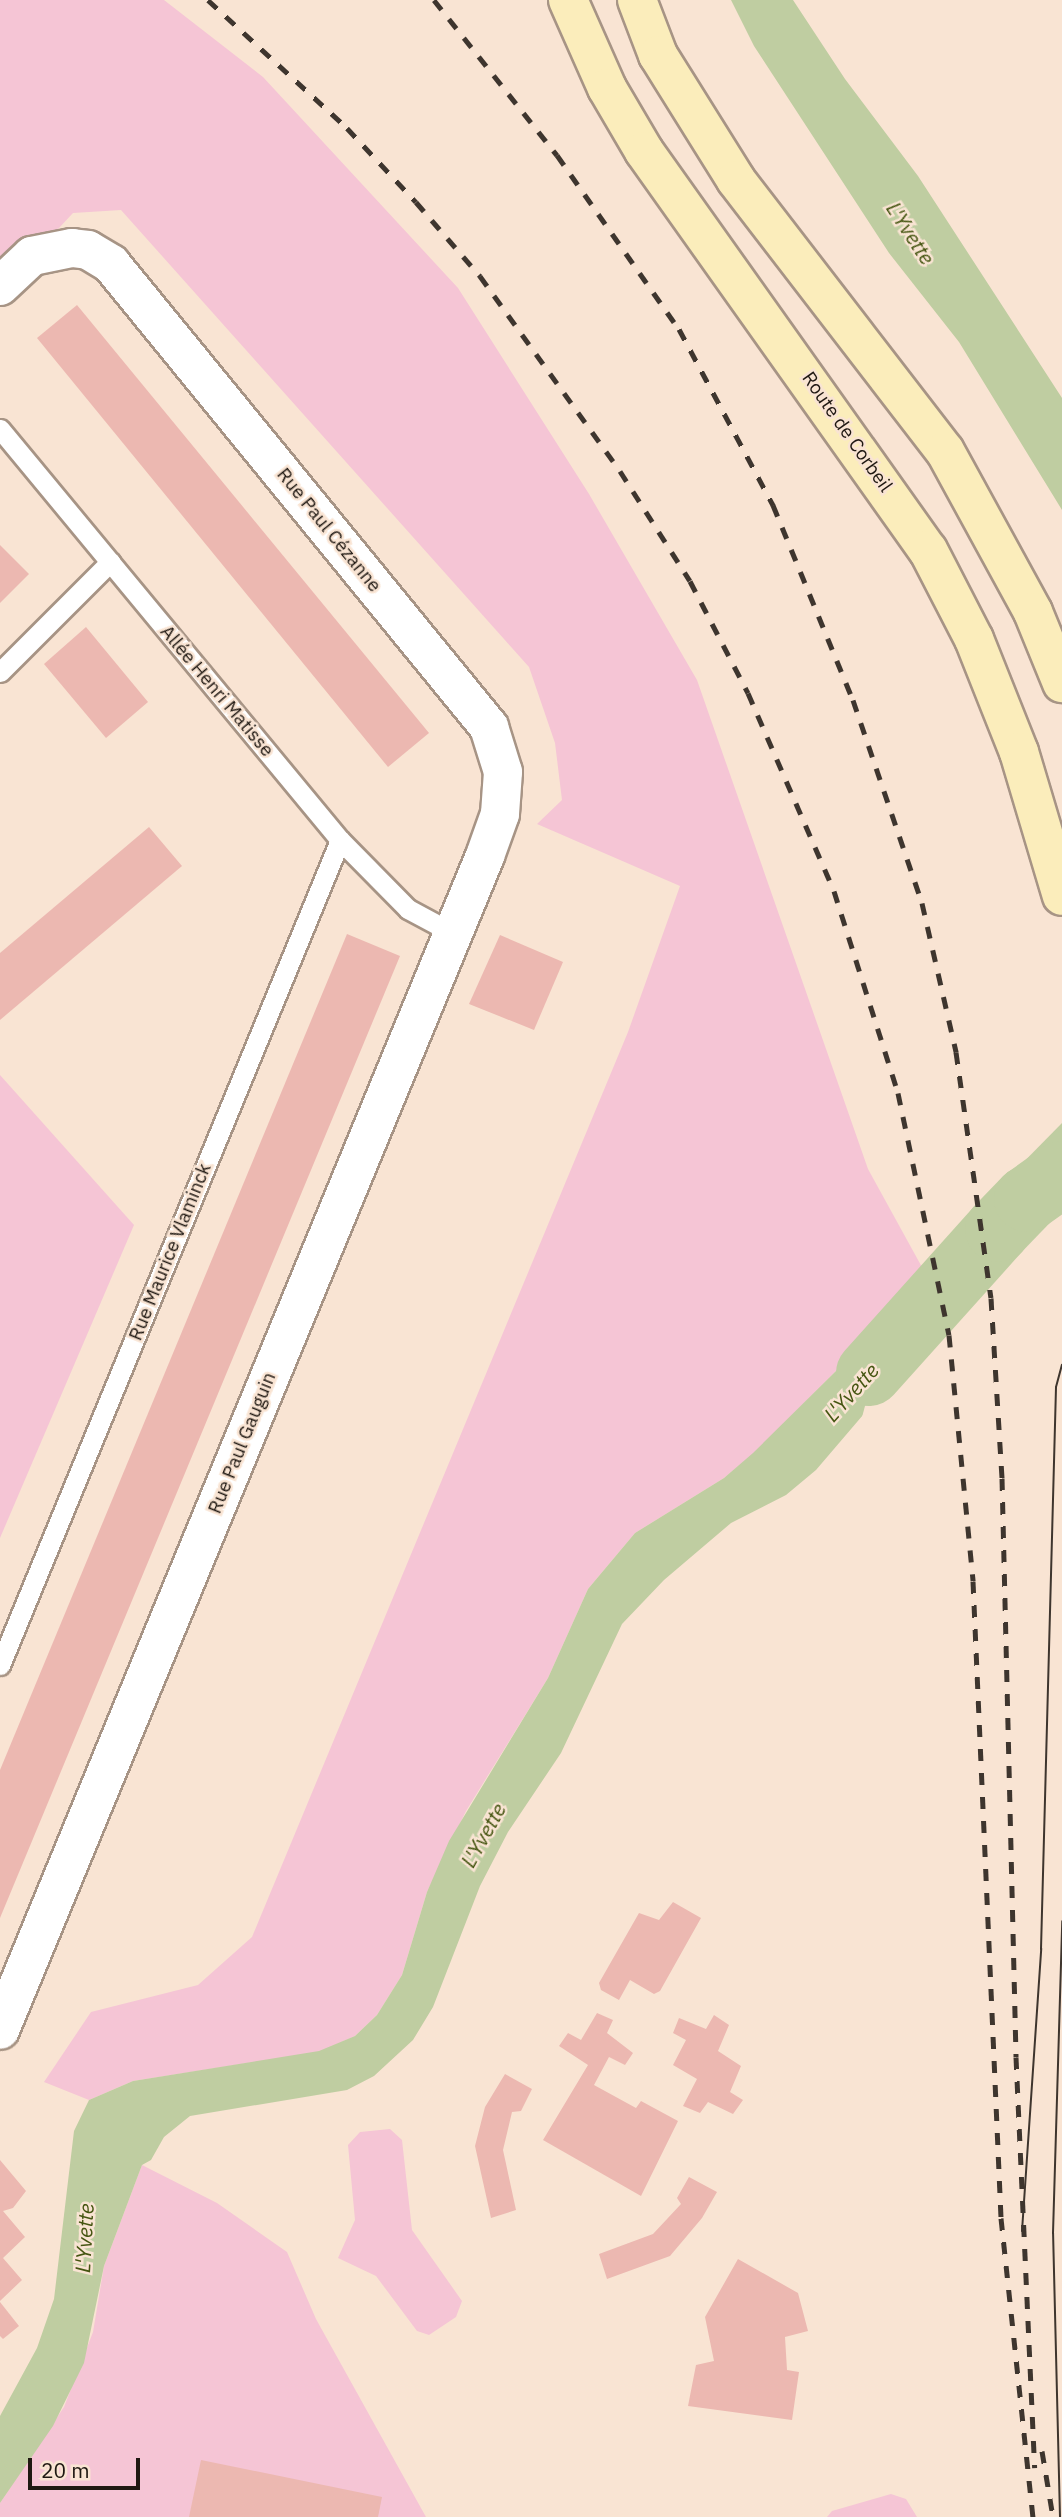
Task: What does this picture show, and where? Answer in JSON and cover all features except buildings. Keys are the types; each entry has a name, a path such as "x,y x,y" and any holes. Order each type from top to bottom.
{"main road":[{"name":"Route de Corbeil","path":"568,0 607,88 643,151 928,550 974,639 1019,752 1062,896"},
{"path":"637,0 658,55 736,180 945,451 1033,612 1062,682"}],"street":[{"name":"Rue Paul Cézanne","path":"0,286 32,256 72,248 88,250 111,264 489,727 503,772 500,814 485,856"},
{"name":"Rue Paul Gauguin","path":"0,2030 485,856"}],"lane":[{"name":"Allée Henri Matisse","path":"0,429 340,839 408,909 453,933"},
{"path":"0,672 110,562"},
{"name":"Rue Maurice Vlaminck","path":"0,1665 340,839"}],"shaded area":[{"path":"0,0 164,0 263,77 458,288 589,494 697,680 868,1169 923,1269 836,1371 753,1454 724,1478 635,1533 588,1589 548,1678 466,1811 427,1892 402,1975 377,2015 355,2036 319,2052 133,2081 89,2100 44,2082 91,2012 198,1985 252,1937 628,1032 680,886 537,824 562,800 555,743 529,667 121,210 73,213 59,228 0,265"},
{"path":"0,1075 134,1225 0,1538"},
{"path":"390,2129 402,2140 412,2230 462,2301 456,2317 429,2335 417,2331 376,2276 338,2258 355,2220 348,2145 360,2132"},
{"path":"142,2165 217,2203 287,2252 316,2319 426,2517 0,2517 0,2503 64,2407 93,2332 104,2266"},
{"path":"891,2494 906,2499 917,2517 827,2517 832,2511"}],"water":[{"path":"731,0 793,0 845,79 918,176 994,293 1062,398 1062,510 959,342 889,253 754,46"},
{"path":"1062,1123 1062,1192 1003,1254 992,1194"},
{"path":"923,1269 933,1332 863,1415 816,1470 786,1495 731,1523 664,1580 622,1624 561,1753 508,1832 480,1886 433,2007 413,2040 374,2076 347,2090 190,2116 164,2137 151,2160 142,2165 104,2266 84,2363 53,2426 0,2503 0,2416 37,2348 54,2299 74,2131 89,2100 133,2081 319,2051 355,2036 377,2015 402,1975 427,1892 449,1841 548,1678 588,1589 635,1533 724,1478 753,1453 836,1371"}],"pier":[{"path":"1045,1196 1052,1204 1001,1257 998,1248"},
{"path":"935,1318 936,1334 861,1421 869,1391"}],"waterway":[{"name":"L'Yvette","path":"869,1373 1027,1199 1062,1174"}],"tram line":[{"path":"1022,2231 1041,1949 1056,1387 1062,1365"},
{"path":"1060,2517 1053,2233 1062,1921"}],"railway":[{"path":"208,0 347,128 416,202 480,276 620,471 690,581 748,693 834,891 898,1093 949,1335 973,1581 1001,2218 1033,2517"},
{"path":"434,0 557,155 679,329 773,505 853,700 922,903 956,1052 991,1298 1002,1478 1016,2057 1035,2468"},
{"path":"1042,2451 1053,2517"}]}
